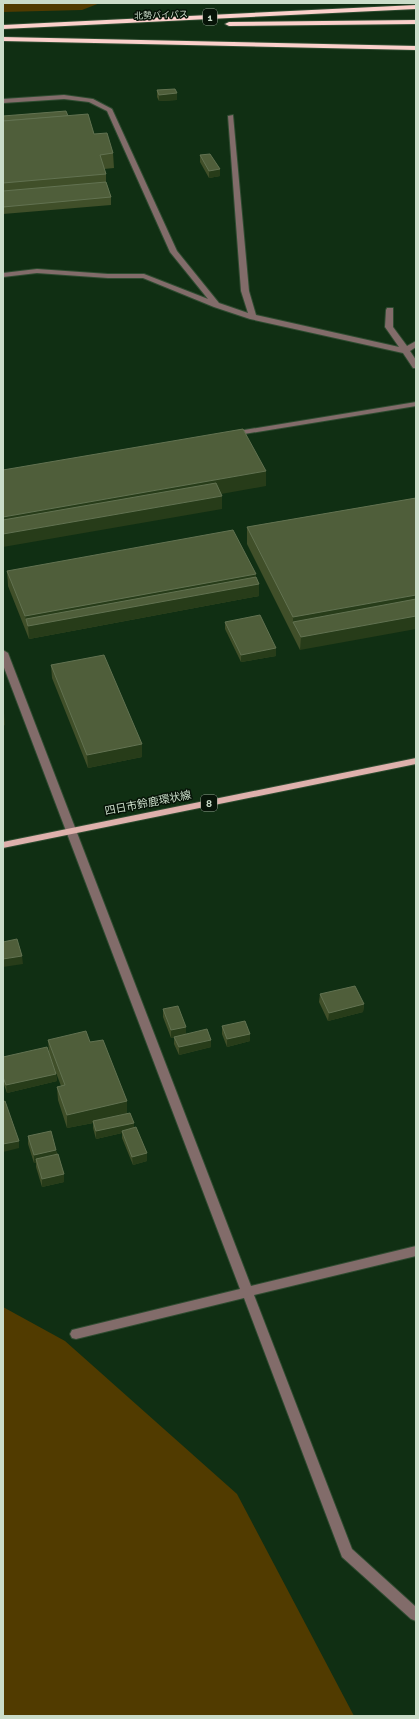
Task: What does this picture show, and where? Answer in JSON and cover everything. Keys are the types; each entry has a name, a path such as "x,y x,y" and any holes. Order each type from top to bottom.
{"highway":[{"name":"1","path":"3,27 416,7"},
{"name":"北勢バイパス","path":"3,30 201,24 416,22"},
{"path":"3,39 416,48"}],"main road":[{"name":"四日市鈴鹿環状線","path":"3,845 416,761"}],"street":[{"path":"3,102 64,97 91,100 110,110 174,252 217,305"},
{"path":"231,116 245,291 253,317"},
{"path":"3,275 37,271 108,276 144,276 217,305 253,317 406,350 416,343"},
{"path":"390,310 389,327 416,366"},
{"path":"221,436 416,404"},
{"path":"3,653 347,1553 416,1615"},
{"path":"76,1334 416,1251"}],"shaded area":[{"path":"3,3 100,3 82,10 3,12"},
{"path":"3,1307 65,1341 237,1494 354,1716 3,1716"}],"building":[{"path":"175,89 177,93 159,95 157,90"},
{"path":"66,111 68,116 3,121 3,116"},
{"path":"88,114 94,134 107,133 113,153 100,155 106,174 3,183 3,121"},
{"path":"210,154 220,169 209,171 200,155"},
{"path":"106,182 111,197 3,207 3,191"},
{"path":"243,429 266,471 3,517 3,470"},
{"path":"216,483 222,496 3,534 3,520"},
{"path":"416,498 416,595 293,617 247,527"},
{"path":"233,530 256,574 25,616 7,571"},
{"path":"256,577 259,584 28,626 26,619"},
{"path":"416,599 416,616 301,637 293,622"},
{"path":"260,615 276,648 241,655 225,622"},
{"path":"104,655 142,744 87,755 51,665"},
{"path":"17,939 22,956 3,959 3,942"},
{"path":"355,986 364,1004 329,1013 320,994"},
{"path":"178,1006 186,1027 171,1030 163,1009"},
{"path":"245,1021 250,1034 227,1039 222,1026"},
{"path":"207,1029 211,1040 179,1047 174,1037"},
{"path":"86,1031 90,1042 103,1040 127,1101 67,1115 57,1087 65,1085 48,1040"},
{"path":"47,1047 56,1074 6,1085 3,1077 3,1057"},
{"path":"5,1101 19,1141 3,1144 3,1102"},
{"path":"130,1113 134,1123 96,1131 93,1121"},
{"path":"136,1127 147,1153 132,1157 122,1131"},
{"path":"51,1131 56,1150 34,1155 28,1136"},
{"path":"58,1154 64,1174 42,1179 36,1159"}]}
